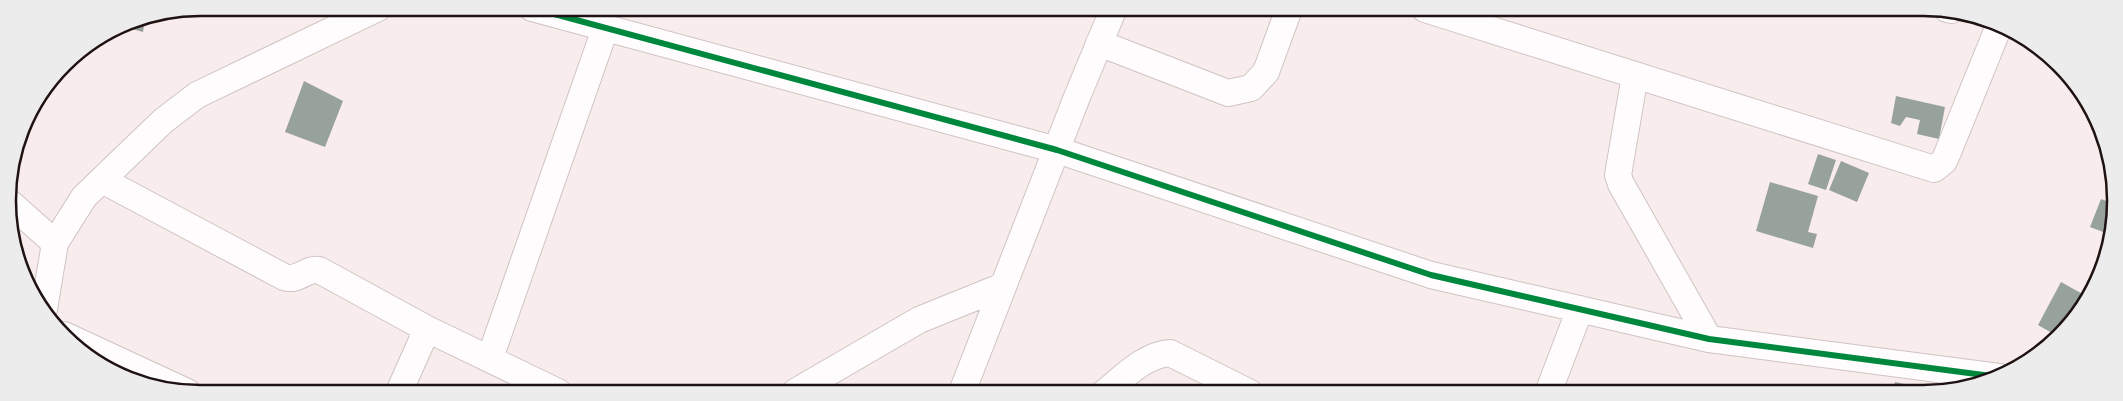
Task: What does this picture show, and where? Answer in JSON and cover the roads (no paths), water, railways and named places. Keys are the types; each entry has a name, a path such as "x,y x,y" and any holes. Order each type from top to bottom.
{"street":[{"path":"45,300 55,243 84,197 163,121 197,95 361,16"},
{"path":"560,16 1057,150 1431,275 1709,339 1982,375"},
{"path":"965,385 1111,16"},
{"path":"1099,43 1228,93 1251,88 1266,72 1286,16"},
{"path":"1447,16 1934,169 1944,161 1997,32"},
{"path":"490,358 605,29"},
{"path":"1636,76 1618,175 1621,184 1709,339"},
{"path":"102,180 284,278 295,279 315,269 320,270 427,328 544,385"},
{"path":"17,209 55,243"},
{"path":"807,385 920,320 1004,286"},
{"path":"1551,385 1580,309"},
{"path":"402,385 427,328"},
{"path":"86,345 161,380"},
{"path":"1113,385 1156,354 1170,353 1234,385"}]}
